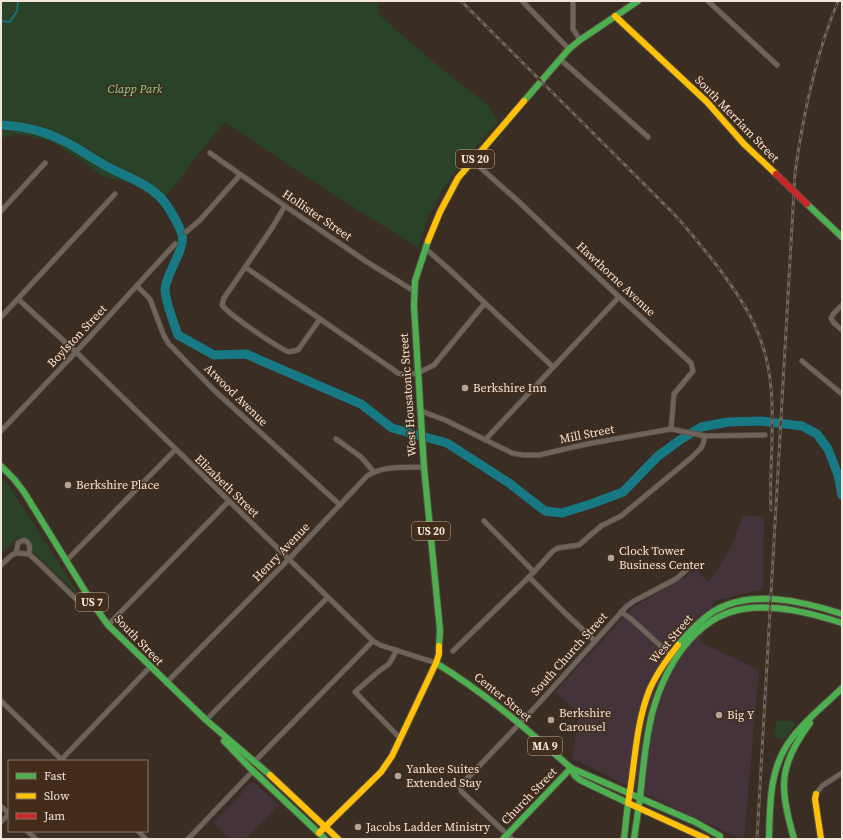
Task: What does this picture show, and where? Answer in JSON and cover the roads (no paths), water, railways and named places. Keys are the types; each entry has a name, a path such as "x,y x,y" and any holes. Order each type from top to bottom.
{"main road":[{"name":"West Housatonic Street","path":"314,839 381,772 392,756 439,654 440,630 424,466 414,291 426,249 446,196 458,178 569,49 638,1"},
{"name":"South Merriam Street","path":"615,16 707,102 744,144 842,237"},
{"name":"South Street","path":"1,466 19,485 93,604 108,625 166,683 254,761 338,839"},
{"name":"West Street","path":"624,839 639,725 643,708 653,682 670,655 702,619 719,608 738,601 773,600 792,602 812,605 842,614"},
{"name":"West Street","path":"634,839 652,714 662,687 676,660 704,626 713,620 732,612 753,609 787,610 824,617 842,623"},
{"name":"Center Street","path":"436,663 466,681 571,768 695,822 722,838"},
{"path":"769,839 773,779 780,757 794,735 842,688"},
{"path":"794,839 784,798 784,772 787,761 796,742 823,708"},
{"name":"South Street","path":"206,720 222,740 325,839"},
{"name":"Center Street","path":"571,768 575,776 580,780 707,839"},
{"name":"Church Street","path":"507,837 571,768"},
{"path":"816,794 815,799 821,839"},
{"path":"687,830 698,839"}],"street":[{"path":"522,1 569,49"},
{"path":"573,1 572,29 580,40"},
{"path":"708,1 777,65"},
{"path":"560,59 648,137"},
{"name":"Hollister Street","path":"210,153 285,206 414,291"},
{"name":"Hawthorne Avenue","path":"473,161 518,201 691,363 693,366 691,375 674,394 671,429"},
{"path":"1,211 45,163"},
{"path":"186,232 200,220 240,175"},
{"path":"1,317 116,194"},
{"path":"285,206 272,228 222,302 225,308 274,344 289,352 294,352 299,348 320,319"},
{"name":"Boylston Street","path":"1,431 175,244"},
{"path":"426,249 553,367"},
{"path":"245,268 398,373 404,375 418,373 434,365 485,303"},
{"name":"Atwood Avenue","path":"137,286 150,299 164,336 169,344 215,391 340,505"},
{"path":"485,440 619,297"},
{"name":"Elizabeth Street","path":"18,299 76,352 228,502 373,641 436,663"},
{"path":"842,305 831,318 833,322 842,330"},
{"path":"802,361 842,394"},
{"name":"Mill Street","path":"421,414 445,420 517,454 539,455 587,444 671,429 705,436 766,434"},
{"path":"453,651 534,572 553,551 558,548 579,545 601,526 621,516 632,508 691,458 701,448 705,436"},
{"path":"336,438 361,458 374,472"},
{"path":"67,560 175,450"},
{"name":"Henry Avenue","path":"166,683 288,560 367,476 381,469 424,466"},
{"path":"108,625 228,502"},
{"path":"484,521 534,572"},
{"path":"16,553 17,544 24,540 30,545 29,554"},
{"path":"1,565 16,553 29,554 81,604 93,604"},
{"name":"South Church Street","path":"507,837 460,789 464,782 539,703 621,612 634,601 676,580 691,566"},
{"path":"529,577 594,641"},
{"path":"206,720 327,598"},
{"path":"621,612 630,618 676,660"},
{"path":"254,761 373,641"},
{"path":"397,650 390,664 378,671 355,692 401,739"},
{"path":"1,701 62,760 150,668"},
{"path":"188,839 253,771"},
{"path":"816,794 822,786 842,773"},
{"path":"28,832 36,839"}],"waterway":[{"path":"1,21 10,22 17,11 18,1"},
{"path":"1,125 38,131 65,141 105,166 143,184 155,192 163,200 182,234 179,254 166,283 165,289 168,305 178,335 214,355 246,354 361,404 392,428 447,443 509,483 545,511 562,513 623,492 658,456 680,440 701,427 728,422 761,421 802,426 817,434 828,449 838,475 842,495"}],"railway":[{"path":"461,1 673,213 718,267 738,295 754,323 765,353 769,370 772,403 771,510"},
{"path":"757,839 795,173 806,108 816,64 838,1"}],"place":[{"name":"Berkshire Inn","path":"465,388"},
{"name":"Berkshire Place","path":"68,485"},
{"name":"Clock Tower Business Center","path":"611,558"},
{"name":"Big Y","path":"719,715"},
{"name":"Berkshire Carousel","path":"551,720"},
{"name":"Yankee Suites Extended Stay","path":"398,776"},
{"name":"Jacobs Ladder Ministry","path":"358,827"}],"park label":[{"name":"Clapp Park","path":"135,89"}]}
